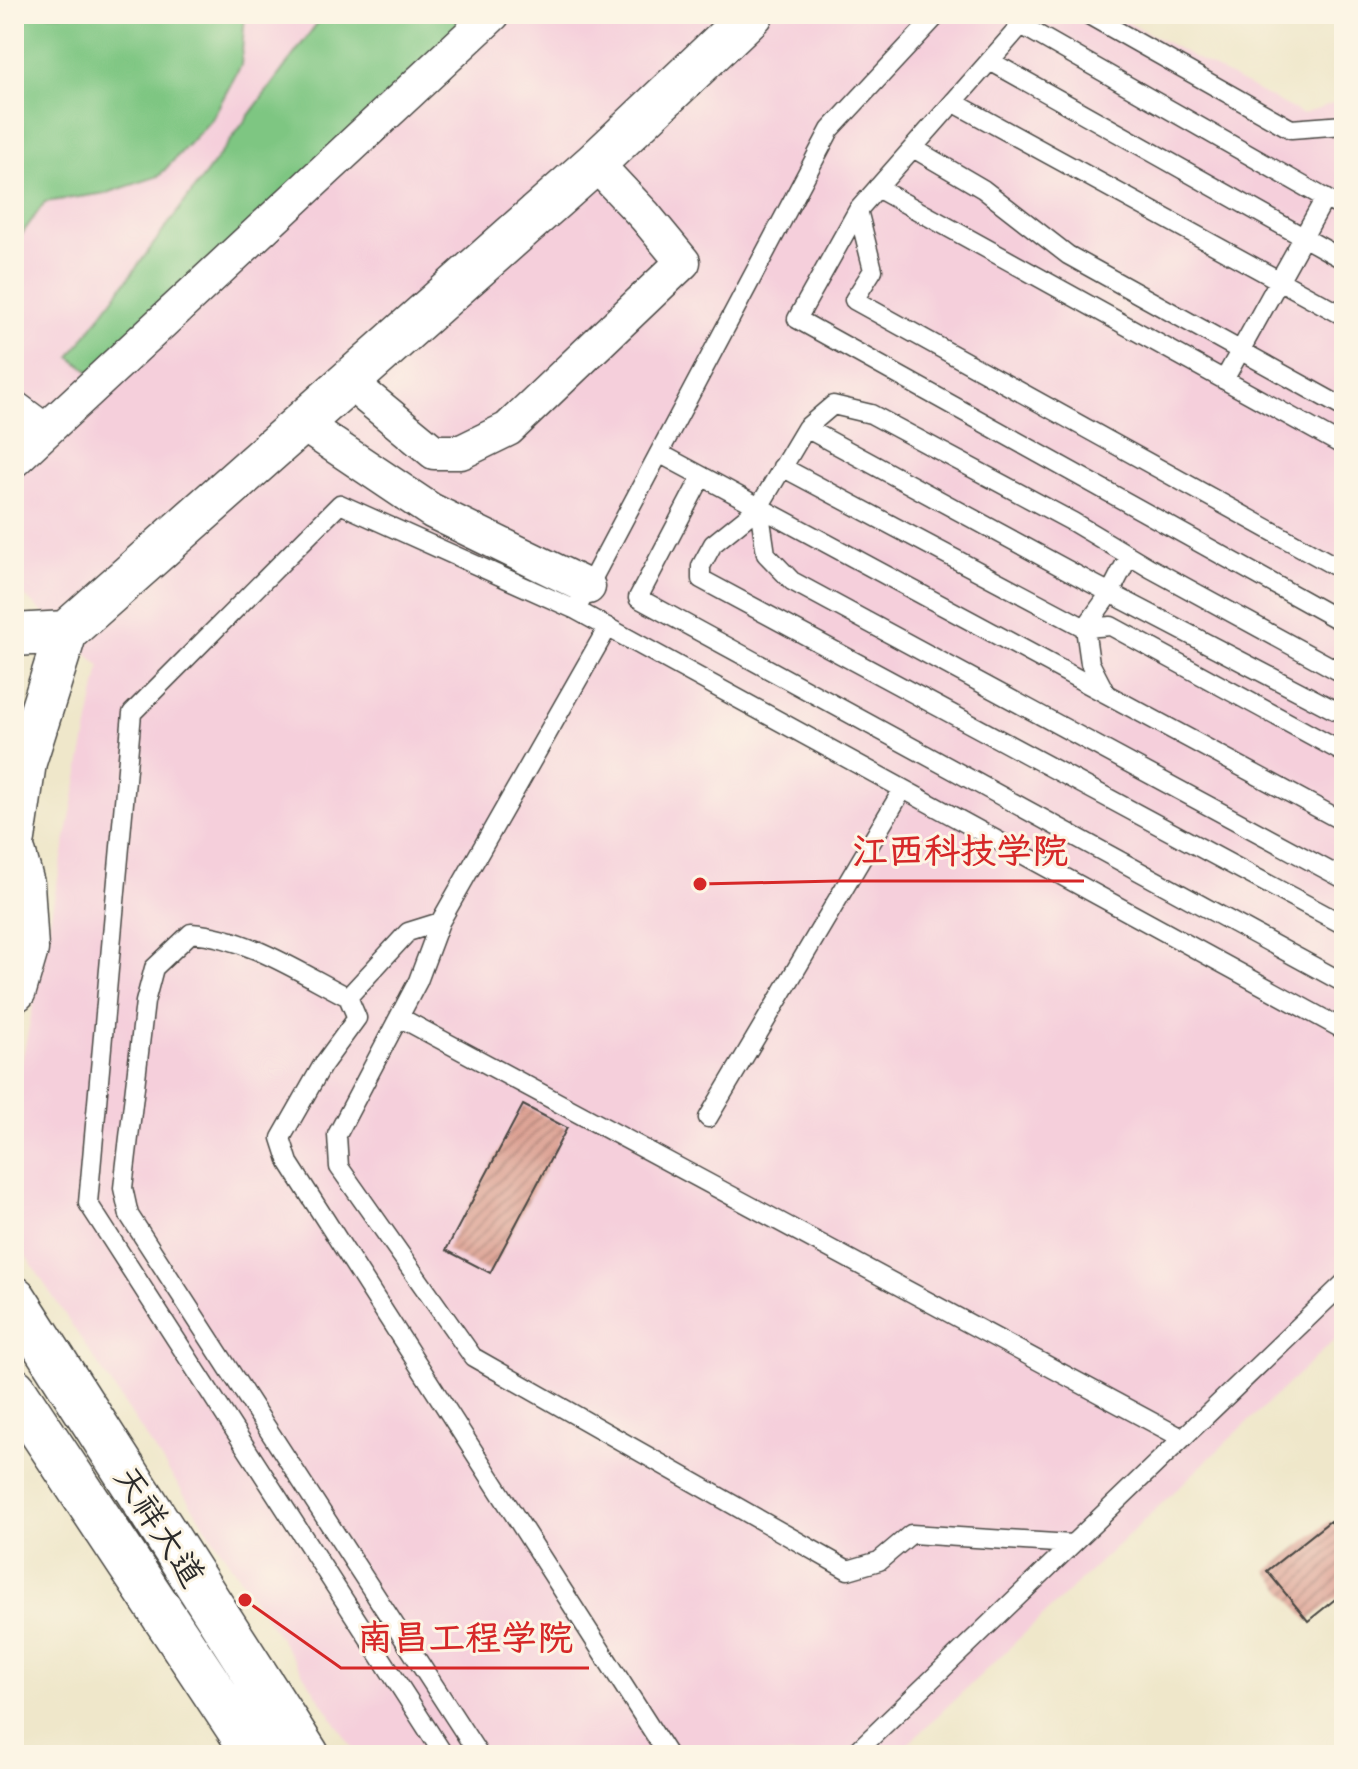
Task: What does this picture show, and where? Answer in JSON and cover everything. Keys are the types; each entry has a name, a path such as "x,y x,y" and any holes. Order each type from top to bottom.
{"main road":[{"path":"14,855 22,884 26,949 14,990"},
{"name":"天祥大道","path":"14,1298 307,1755"},
{"name":"天祥大道","path":"14,1390 256,1755"}],"street":[{"path":"14,460 493,14"},
{"path":"14,839 25,762 66,632 595,163 752,14"},
{"path":"349,382 434,452 461,452 508,429 683,262 595,163"},
{"path":"14,408 45,431"},
{"path":"301,423 432,511 582,598"},
{"path":"14,635 66,632"}],"lane":[{"path":"582,598 830,130 938,14"},
{"path":"1087,14 1291,129 1344,125"},
{"path":"1344,209 1026,20 858,210 797,319 1344,623"},
{"path":"990,61 1344,260"},
{"path":"953,102 1344,316"},
{"path":"913,148 983,189 1068,255 1344,408"},
{"path":"877,188 1344,446"},
{"path":"1224,380 1325,198"},
{"path":"858,210 873,270 854,300 1344,571"},
{"path":"1344,674 1073,522 871,414 833,405 806,428 759,507 713,544 701,566 701,579 1344,925"},
{"path":"806,428 1110,593 1344,715"},
{"path":"659,453 1344,822"},
{"path":"782,467 1085,628 1111,626 1344,753"},
{"path":"702,476 638,598 1344,983"},
{"path":"444,1755 88,1203 132,713 340,504 582,598 608,627 1344,1030"},
{"path":"759,507 766,554 792,581 1344,879"},
{"path":"1106,694 1090,663 1085,628 1110,593 1129,556"},
{"path":"608,627 440,922 418,981 337,1135 339,1167 473,1357 848,1570 879,1561 911,1534 1072,1544"},
{"path":"708,1118 903,789"},
{"path":"348,997 408,932 440,922"},
{"path":"479,1755 129,1215 123,1188 145,1002 154,968 191,933 216,935 246,946 348,997 357,1018 322,1066 281,1138 289,1163 668,1755"},
{"path":"399,1017 1182,1438"},
{"path":"853,1755 1344,1283"}],"shaded area":[{"path":"14,14 1112,14 1302,114 1336,102 1344,86 1344,1331 896,1755 357,1755 14,1238 14,1102 100,666 14,586"}],"green space":[{"path":"14,14 245,14 241,65 212,119 159,176 107,193 45,202 14,245"},
{"path":"324,14 470,14 97,377 70,357"}],"building":[{"path":"523,1105 567,1128 490,1273 446,1250"},
{"path":"1330,1521 1344,1538 1344,1592 1308,1621 1267,1571"}],"place":[{"name":"江西科技学院","path":"700,884"},
{"name":"南昌工程学院","path":"245,1600"}]}
